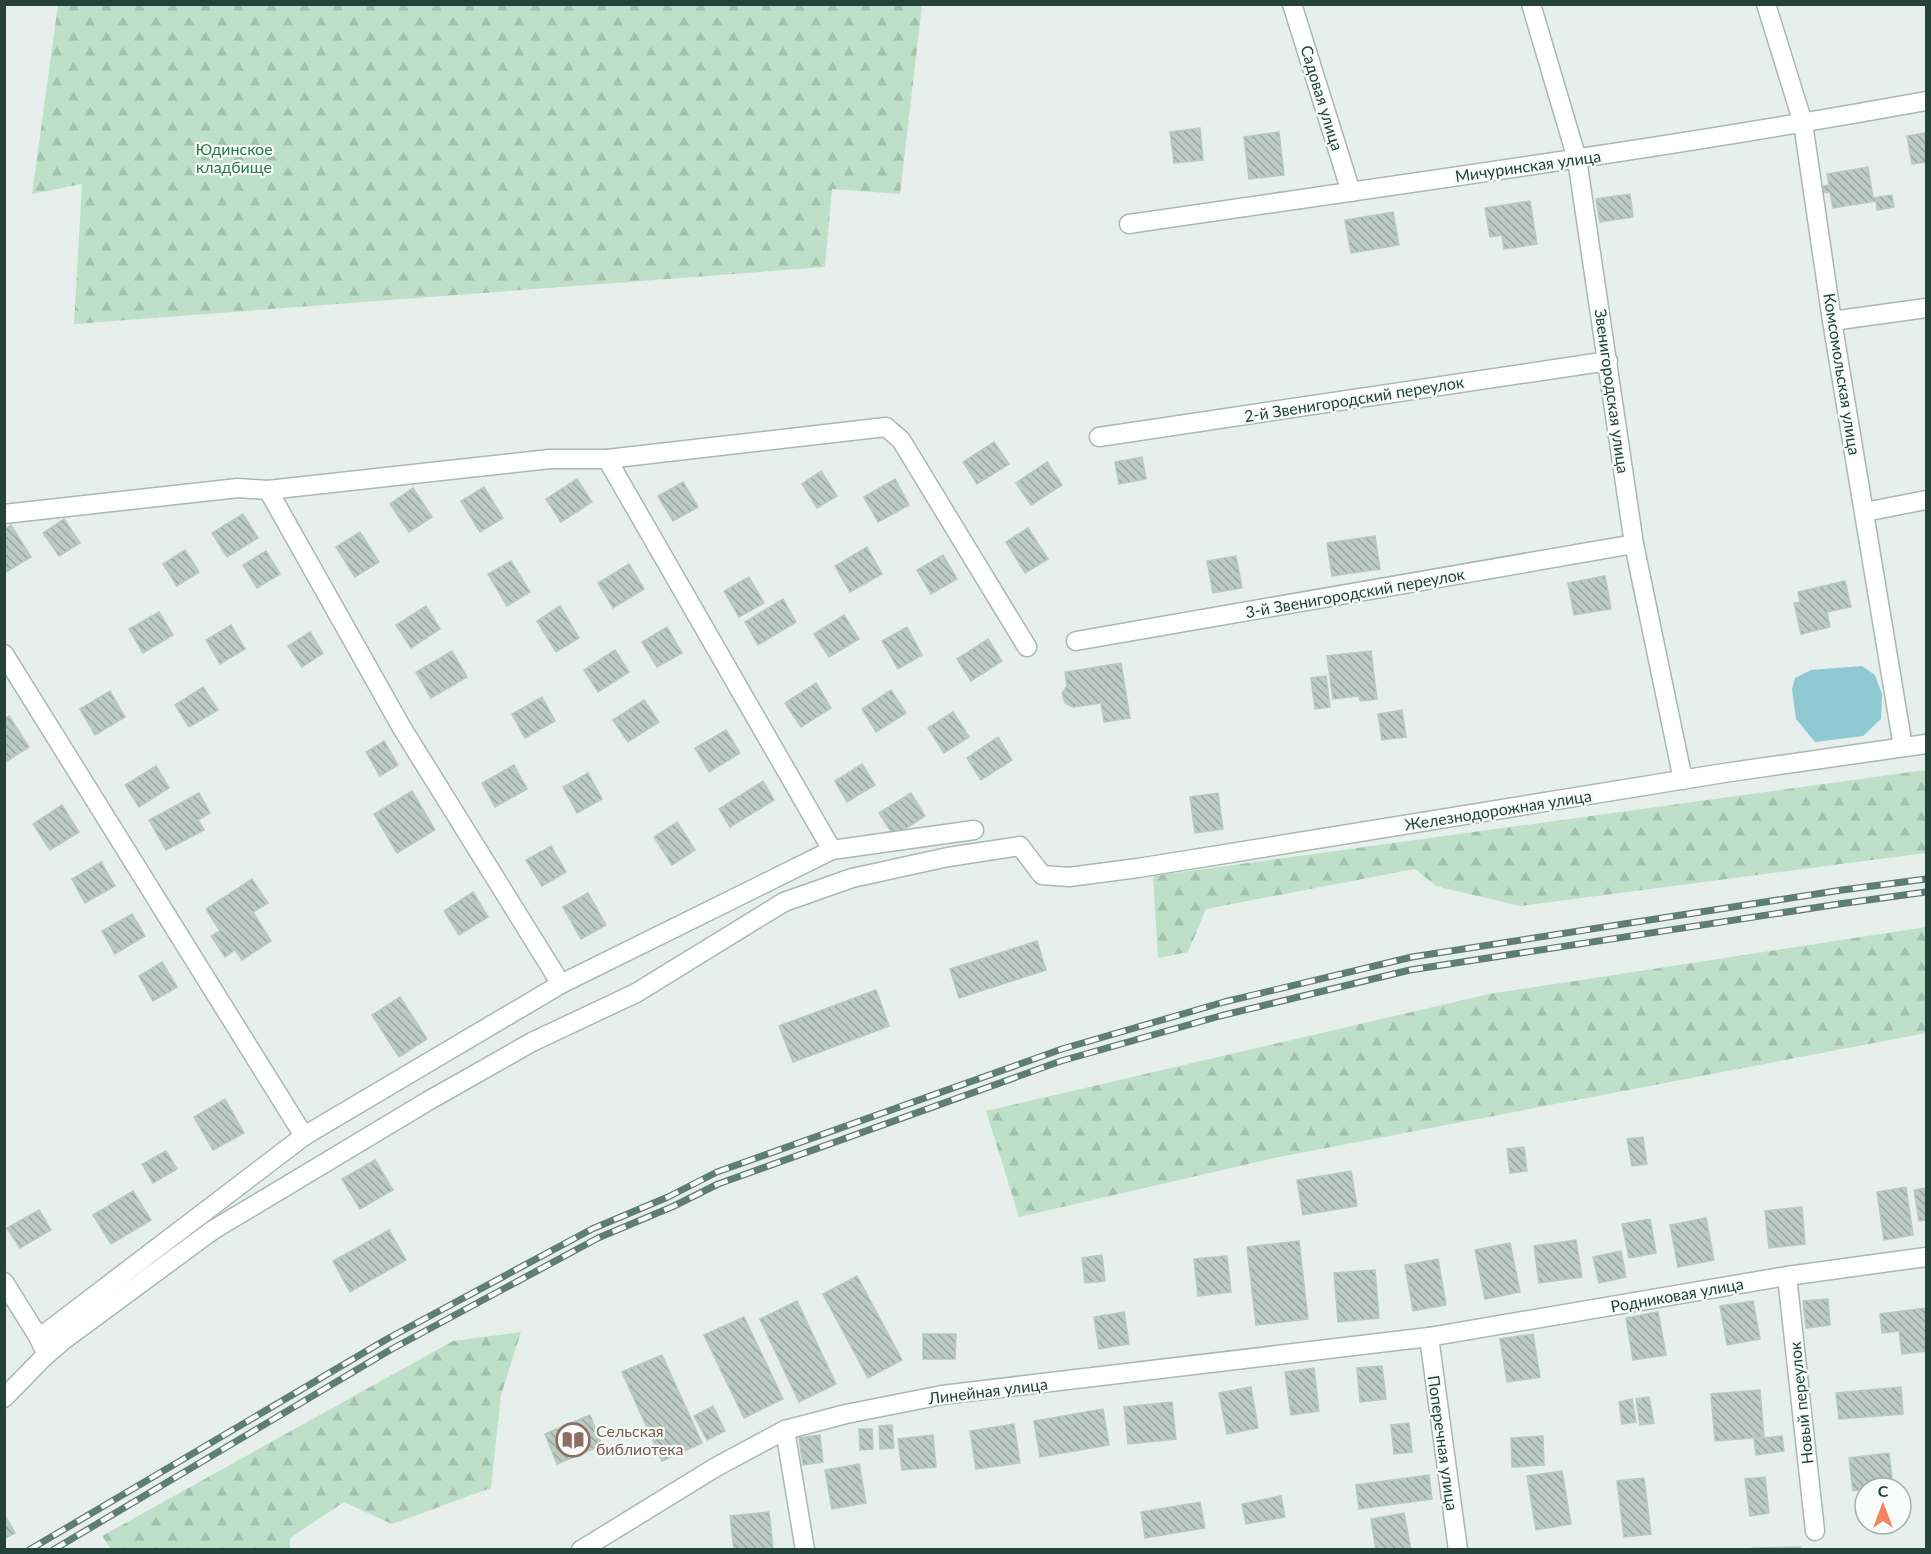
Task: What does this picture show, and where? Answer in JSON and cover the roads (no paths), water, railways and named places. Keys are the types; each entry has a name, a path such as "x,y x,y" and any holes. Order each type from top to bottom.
{"street":[{"name":"Садовая улица","path":"1292,4 1351,192"},
{"name":"Звенигородская улица","path":"1531,4 1577,159 1634,544 1683,780"},
{"name":"Комсомольская улица","path":"1766,4 1803,123 1832,321 1904,747"},
{"name":"Мичуринская улица","path":"1129,224 1577,159 1926,101"},
{"path":"1832,321 1926,308"},
{"name":"2-й Звенигородский переулок","path":"1099,437 1608,361"},
{"path":"4,514 238,488 268,490 549,459 608,459 886,427 901,440 1027,647"},
{"path":"608,459 832,850"},
{"path":"268,490 402,728 561,984"},
{"path":"1865,512 1926,500"},
{"name":"3-й Звенигородский переулок","path":"1076,641 1634,544"},
{"path":"4,654 304,1136"},
{"name":"Железнодорожная улица","path":"44,1357 120,1297 213,1230 428,1101 532,1042 636,993 784,902 852,878 948,857 1020,846 1042,875 1069,877 1926,744"},
{"path":"39,1338 304,1136 561,984 832,850 974,830"},
{"name":"Родниковая улица","path":"1429,1337 1787,1276 1926,1257"},
{"name":"Новый переулок","path":"1787,1276 1815,1531"},
{"path":"4,1282 39,1338 44,1357 4,1398"},
{"name":"Линейная улица","path":"580,1550 716,1467 785,1430 846,1414 942,1395 1429,1337"},
{"name":"Поперечная улица","path":"1429,1337 1458,1550"},
{"path":"785,1430 805,1550"}],"water":[{"path":"1862,666 1875,675 1882,694 1881,719 1863,736 1815,742 1796,719 1792,689 1795,678 1811,670"}],"railway":[{"path":"29,1550 387,1339 592,1229 668,1197 717,1172 1062,1049 1224,1002 1412,957 1926,879"},
{"path":"53,1550 390,1350 598,1238 674,1206 718,1184 1061,1061 1220,1016 1410,970 1926,892"}],"place":[{"name":"Сельская библиотека","path":"573,1440"}],"park label":[{"name":"Юдинское кладбище","path":"234,158"}]}
